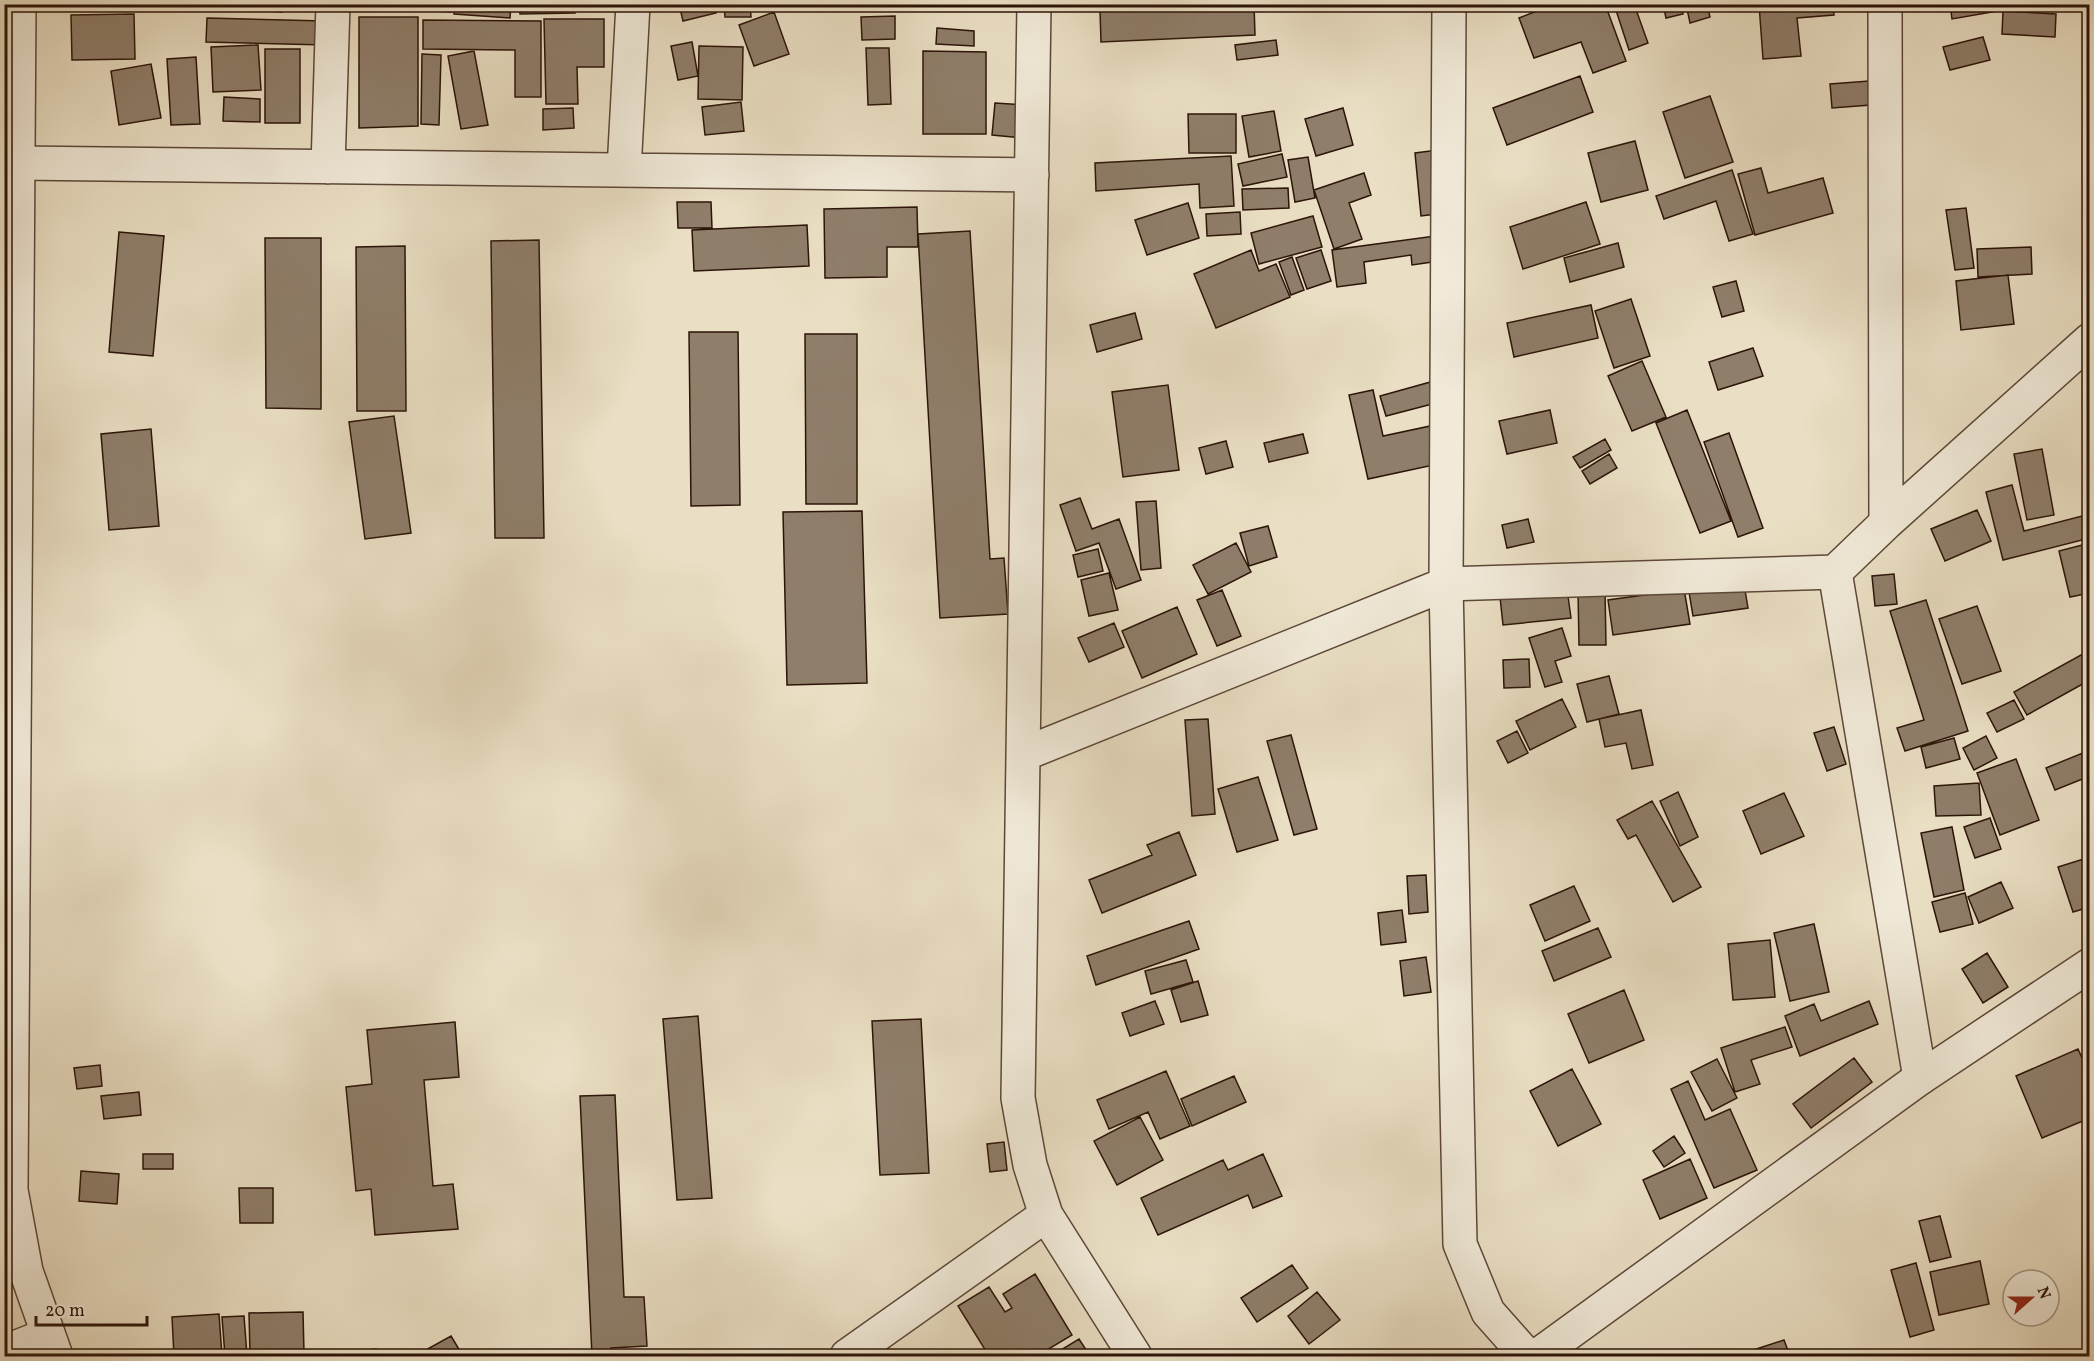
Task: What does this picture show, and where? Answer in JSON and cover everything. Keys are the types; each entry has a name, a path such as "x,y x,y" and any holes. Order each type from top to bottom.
{"street":[{"path":"4,1352 52,1346 26,1271 8,1190 11,163 19,4"},
{"path":"328,167 333,4"},
{"path":"624,170 633,4"},
{"path":"1034,4 1018,1098 1030,1165 1046,1215 1135,1356"},
{"path":"1449,4 1446,584 1460,1244 1488,1312 1527,1356"},
{"path":"1885,4 1886,523"},
{"path":"11,163 1032,175"},
{"path":"1024,754 1446,584 1835,572 1886,523 2090,340"},
{"path":"1835,572 1920,1078"},
{"path":"1537,1356 1920,1078 2090,965"},
{"path":"847,1356 1046,1215"}],"building":[{"path":"204,4 224,4 224,8 204,7"},
{"path":"230,4 282,4 282,12 230,9"},
{"path":"403,4 452,4 451,12 402,9"},
{"path":"454,4 511,4 510,18 454,14"},
{"path":"520,4 575,4 575,13 520,14"},
{"path":"679,4 714,4 716,13 683,21"},
{"path":"724,4 750,4 751,17 725,17"},
{"path":"1254,4 1255,35 1101,42 1100,11"},
{"path":"1555,4 1605,4 1626,61 1593,73 1581,42 1534,58 1519,18"},
{"path":"1614,4 1634,4 1648,43 1629,50"},
{"path":"1663,4 1681,4 1683,14 1666,18"},
{"path":"1686,4 1707,4 1710,17 1690,23"},
{"path":"1759,4 1833,4 1834,15 1797,18 1801,56 1763,59"},
{"path":"1950,4 2039,4 1952,19"},
{"path":"2003,11 2056,14 2055,37 2002,34"},
{"path":"774,12 789,54 754,66 739,25"},
{"path":"134,14 135,59 72,60 71,15"},
{"path":"895,16 895,39 862,40 861,17"},
{"path":"359,17 418,17 418,126 359,128"},
{"path":"207,18 325,21 325,45 206,42"},
{"path":"544,19 604,19 604,67 577,67 578,104 546,104"},
{"path":"423,20 541,21 541,97 515,97 515,50 423,49"},
{"path":"937,28 974,31 974,46 936,44"},
{"path":"1983,37 1990,60 1950,70 1943,47"},
{"path":"1276,40 1278,55 1237,60 1235,45"},
{"path":"692,42 698,76 678,80 671,46"},
{"path":"258,45 261,90 213,92 211,47"},
{"path":"699,46 743,47 742,100 698,99"},
{"path":"866,48 889,48 891,104 868,105"},
{"path":"265,49 300,49 300,123 265,123"},
{"path":"474,51 488,125 461,129 448,56"},
{"path":"923,51 986,52 986,134 923,134"},
{"path":"422,54 441,55 439,125 421,124"},
{"path":"196,57 200,124 171,125 167,59"},
{"path":"151,64 161,118 119,125 111,71"},
{"path":"1580,76 1593,112 1507,145 1493,108"},
{"path":"1869,81 1871,105 1832,108 1830,84"},
{"path":"1710,96 1733,162 1685,178 1663,112"},
{"path":"224,97 260,99 260,122 223,121"},
{"path":"741,102 744,131 705,135 702,107"},
{"path":"995,103 1027,105 1024,138 992,135"},
{"path":"573,108 574,128 543,130 543,109"},
{"path":"1343,108 1353,145 1316,156 1305,119"},
{"path":"1274,111 1281,151 1249,157 1242,116"},
{"path":"1188,114 1236,114 1236,153 1189,153"},
{"path":"1635,141 1648,190 1601,202 1588,153"},
{"path":"1438,150 1445,213 1421,216 1415,153"},
{"path":"1282,154 1287,177 1243,186 1238,164"},
{"path":"1231,156 1234,206 1200,208 1199,184 1096,191 1095,163"},
{"path":"1308,157 1315,198 1295,202 1288,160"},
{"path":"1761,168 1768,193 1823,178 1833,213 1755,235 1738,174"},
{"path":"1732,170 1753,234 1729,241 1716,201 1664,219 1656,196"},
{"path":"1364,173 1371,195 1349,203 1362,239 1334,249 1314,190"},
{"path":"1288,188 1289,208 1243,210 1242,189"},
{"path":"677,202 711,202 712,228 678,228"},
{"path":"1586,202 1600,244 1523,269 1510,227"},
{"path":"1188,203 1199,238 1147,255 1135,220"},
{"path":"917,207 918,247 887,247 887,277 825,278 824,209"},
{"path":"1966,208 1974,268 1955,270 1946,210"},
{"path":"1240,212 1241,234 1207,236 1206,214"},
{"path":"1313,216 1322,247 1259,264 1251,233"},
{"path":"807,225 809,266 694,271 692,230"},
{"path":"970,231 990,559 1004,558 1008,614 940,618 918,234"},
{"path":"119,232 164,236 153,356 109,352"},
{"path":"1435,236 1439,261 1412,265 1411,255 1364,262 1366,283 1337,287 1332,250"},
{"path":"265,238 321,238 321,409 266,408"},
{"path":"539,240 544,538 495,538 491,241"},
{"path":"1618,243 1624,267 1570,282 1564,258"},
{"path":"405,246 406,411 357,411 356,247"},
{"path":"2031,247 2032,274 1978,277 1977,249"},
{"path":"1251,250 1259,271 1276,264 1290,297 1216,328 1194,274"},
{"path":"1321,250 1331,281 1307,289 1296,258"},
{"path":"1292,257 1304,290 1291,295 1279,262"},
{"path":"2008,275 2014,324 1961,330 1956,281"},
{"path":"1736,281 1744,311 1722,317 1713,287"},
{"path":"1631,299 1650,356 1614,368 1595,311"},
{"path":"1591,305 1598,338 1514,357 1507,323"},
{"path":"1135,313 1142,339 1097,352 1090,325"},
{"path":"689,332 738,332 740,505 691,506"},
{"path":"805,334 857,334 857,504 806,504"},
{"path":"1753,348 1763,376 1718,390 1709,362"},
{"path":"1642,361 1666,417 1632,431 1608,376"},
{"path":"1434,381 1440,402 1386,416 1380,396"},
{"path":"1168,385 1179,470 1123,477 1112,392"},
{"path":"1373,390 1383,436 1435,425 1443,463 1368,479 1349,395"},
{"path":"1550,410 1557,443 1507,454 1499,421"},
{"path":"1687,410 1731,521 1700,533 1656,423"},
{"path":"394,416 411,533 365,539 349,422"},
{"path":"151,429 159,526 109,530 101,434"},
{"path":"1729,433 1763,528 1738,537 1704,442"},
{"path":"1303,434 1308,453 1269,462 1264,443"},
{"path":"1605,439 1611,450 1580,468 1573,457"},
{"path":"1226,441 1233,467 1206,474 1199,448"},
{"path":"2042,449 2054,515 2027,520 2014,454"},
{"path":"1609,454 1617,468 1590,484 1582,471"},
{"path":"2012,485 2024,531 2090,514 2090,538 2003,560 1986,492"},
{"path":"1080,498 1092,529 1119,519 1141,580 1116,589 1099,543 1076,551 1060,505"},
{"path":"1156,501 1161,568 1141,570 1136,502"},
{"path":"1977,510 1991,541 1945,561 1931,529"},
{"path":"862,511 867,683 787,685 783,512"},
{"path":"1528,519 1534,542 1507,548 1502,525"},
{"path":"1268,526 1277,557 1249,566 1240,533"},
{"path":"1236,543 1251,572 1208,594 1193,565"},
{"path":"2090,543 2090,593 2070,597 2059,551"},
{"path":"1098,549 1103,571 1078,577 1073,555"},
{"path":"1109,573 1118,610 1089,616 1081,580"},
{"path":"1894,574 1897,604 1875,606 1872,576"},
{"path":"1682,577 1690,624 1613,635 1608,600 1659,593"},
{"path":"1743,578 1748,608 1693,616 1688,586"},
{"path":"1567,589 1571,618 1503,625 1500,597"},
{"path":"1222,590 1241,636 1217,646 1197,600"},
{"path":"1578,591 1605,591 1606,645 1579,645"},
{"path":"1926,600 1968,731 1905,751 1897,728 1924,720 1890,611"},
{"path":"1977,606 2001,671 1962,684 1939,619"},
{"path":"1177,607 1197,654 1142,678 1122,631"},
{"path":"1114,623 1124,647 1089,662 1078,638"},
{"path":"1562,628 1571,656 1555,661 1562,682 1545,687 1529,638"},
{"path":"2090,650 2090,683 2088,681 2027,715 2014,692"},
{"path":"1529,659 1530,687 1504,688 1503,660"},
{"path":"1609,676 1619,714 1587,722 1577,684"},
{"path":"1562,699 1576,727 1530,750 1516,721"},
{"path":"2014,700 2024,719 1997,732 1987,713"},
{"path":"1641,710 1653,765 1632,769 1626,743 1605,747 1599,719"},
{"path":"1208,719 1215,814 1192,816 1185,720"},
{"path":"1834,727 1846,764 1827,771 1814,733"},
{"path":"1517,731 1528,753 1508,763 1497,741"},
{"path":"1291,735 1317,829 1294,835 1267,741"},
{"path":"1986,736 1997,758 1974,770 1963,748"},
{"path":"1954,738 1960,759 1926,768 1921,747"},
{"path":"2090,750 2090,776 2055,790 2046,768"},
{"path":"2016,759 2039,820 2000,835 1977,773"},
{"path":"1258,777 1278,840 1237,852 1218,789"},
{"path":"1979,783 1981,815 1936,816 1934,786"},
{"path":"1678,792 1698,837 1680,846 1660,801"},
{"path":"1784,793 1804,836 1761,854 1743,811"},
{"path":"1652,801 1701,887 1673,902 1636,835 1628,839 1617,820"},
{"path":"1990,818 2001,849 1975,858 1964,827"},
{"path":"1952,827 1964,890 1934,897 1921,833"},
{"path":"1179,832 1196,875 1102,913 1089,880 1152,855 1147,845"},
{"path":"2090,857 2090,907 2073,912 2058,867"},
{"path":"1426,875 1428,912 1409,914 1407,876"},
{"path":"2001,882 2013,908 1979,923 1968,897"},
{"path":"1574,886 1590,921 1545,941 1530,905"},
{"path":"1965,893 1973,924 1940,932 1932,902"},
{"path":"1402,910 1406,942 1381,945 1378,913"},
{"path":"1189,921 1199,949 1096,985 1087,956"},
{"path":"1814,924 1829,992 1790,1001 1774,933"},
{"path":"1598,928 1611,957 1554,981 1542,951"},
{"path":"1770,940 1775,997 1733,1000 1728,944"},
{"path":"1987,953 2008,987 1983,1003 1962,969"},
{"path":"1426,957 1431,992 1404,996 1400,961"},
{"path":"1186,960 1193,982 1151,994 1145,971"},
{"path":"1198,981 1208,1015 1181,1022 1171,990"},
{"path":"1624,990 1644,1040 1589,1063 1568,1014"},
{"path":"1155,1001 1164,1024 1130,1036 1122,1013"},
{"path":"1869,1001 1878,1024 1800,1056 1785,1016 1814,1004 1821,1021"},
{"path":"698,1016 712,1198 677,1200 663,1019"},
{"path":"921,1019 929,1173 880,1175 872,1021"},
{"path":"455,1022 459,1077 424,1080 433,1186 453,1184 458,1229 375,1235 371,1189 356,1191 346,1087 372,1084 367,1030"},
{"path":"1785,1027 1792,1047 1751,1060 1760,1084 1735,1092 1721,1048"},
{"path":"2078,1049 2090,1076 2090,1118 2042,1138 2016,1076"},
{"path":"1854,1058 1872,1082 1811,1128 1793,1104"},
{"path":"1717,1059 1737,1098 1712,1111 1691,1072"},
{"path":"100,1065 102,1086 77,1089 74,1068"},
{"path":"1572,1069 1601,1124 1558,1146 1530,1091"},
{"path":"1166,1071 1190,1126 1160,1139 1148,1112 1109,1129 1097,1100"},
{"path":"1234,1076 1246,1102 1192,1126 1181,1099"},
{"path":"1688,1081 1705,1120 1730,1109 1757,1170 1714,1188 1671,1089"},
{"path":"139,1092 141,1115 104,1119 101,1096"},
{"path":"615,1095 624,1297 644,1297 647,1346 611,1348 612,1356 592,1356 580,1096"},
{"path":"1140,1117 1163,1160 1117,1185 1094,1141"},
{"path":"1674,1136 1685,1153 1664,1167 1653,1151"},
{"path":"1004,1142 1007,1170 990,1172 987,1144"},
{"path":"143,1154 173,1154 173,1169 143,1169"},
{"path":"1263,1154 1282,1196 1253,1208 1248,1195 1158,1235 1141,1198 1223,1160 1228,1170"},
{"path":"1690,1159 1707,1198 1660,1219 1643,1180"},
{"path":"81,1171 119,1174 117,1204 79,1201"},
{"path":"239,1188 273,1188 273,1223 240,1223"},
{"path":"1940,1216 1951,1257 1930,1262 1919,1221"},
{"path":"1980,1261 1989,1304 1939,1315 1930,1272"},
{"path":"1916,1263 1934,1330 1910,1337 1891,1270"},
{"path":"1292,1265 1308,1288 1257,1322 1241,1298"},
{"path":"1035,1274 1072,1335 1037,1356 989,1356 958,1306 989,1287 1005,1312 1012,1308 1003,1294"},
{"path":"1317,1292 1340,1320 1309,1344 1288,1316"},
{"path":"303,1312 304,1353 250,1354 249,1313"},
{"path":"219,1314 222,1356 174,1356 172,1317"},
{"path":"244,1316 247,1356 225,1356 222,1317"},
{"path":"451,1336 463,1356 415,1356"},
{"path":"1079,1339 1090,1356 1051,1356"},
{"path":"1784,1340 1790,1356 1735,1356"},
{"path":"376,1349 377,1356 305,1356"}]}
